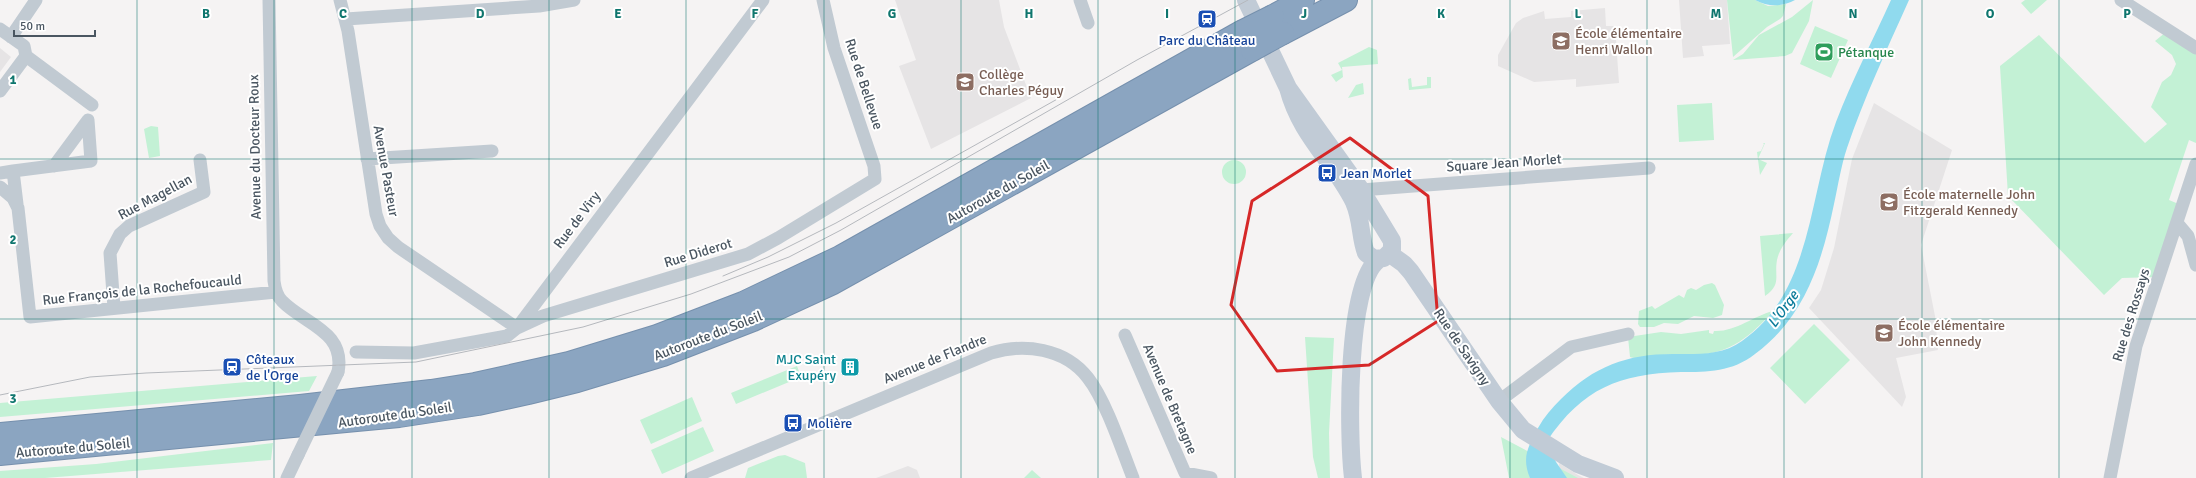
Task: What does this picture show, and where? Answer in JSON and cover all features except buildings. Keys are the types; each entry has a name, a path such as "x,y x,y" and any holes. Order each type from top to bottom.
{"highway":[{"name":"Autoroute du Soleil","path":"1278,24 1303,0"},
{"name":"Autoroute du Soleil","path":"0,434 315,405 430,391 475,384 569,363 657,336 743,303 840,257 1278,24 1346,0"},
{"name":"Autoroute du Soleil","path":"0,454 399,416 478,404 528,393 577,381 656,357 753,320 833,283 1247,41"}],"main road":[{"path":"1246,0 1288,88 1294,108 1302,124 1353,201 1374,251"},
{"path":"1288,88 1361,190 1393,246 1374,251 1359,269 1358,309 1351,377 1350,429 1353,478"},
{"path":"1374,251 1370,233 1381,231 1386,234"},
{"name":"Rue de Savigny","path":"1374,251 1404,264 1411,272 1499,401 1530,435 1562,455 1596,472 1615,478"}],"street":[{"path":"11,37 36,0"},
{"name":"Avenue du Docteur Roux","path":"269,0 274,281 276,292"},
{"name":"Avenue Pasteur","path":"340,0 346,19 376,214 380,226 388,238 409,256 517,328"},
{"path":"346,19 538,6 574,0"},
{"name":"Rue de Viry","path":"356,352 414,353 507,336 517,328 764,0"},
{"name":"Rue de Bellevue","path":"824,0 834,48 872,159 875,179"},
{"path":"1080,0 1088,23"},
{"path":"2121,0 2196,48"},
{"path":"0,29 24,46 26,56 92,105"},
{"path":"0,91 26,56"},
{"path":"367,159 492,151"},
{"name":"Rue Magellan","path":"114,308 110,254 114,243 129,226 204,192 200,160"},
{"name":"Rue des Rossays","path":"2110,478 2136,346 2196,164"},
{"path":"18,208 6,172 54,166"},
{"name":"Square Jean Morlet","path":"1361,190 1649,168"},
{"name":"Rue Diderot","path":"517,328 543,316 748,254 778,238 875,179"},
{"path":"0,187 13,198 18,208"},
{"name":"Rue François de la Rochefoucauld","path":"18,208 30,317 276,292"},
{"path":"2177,223 2188,236 2196,265"},
{"path":"276,292 282,301 329,336 340,361 338,372 287,478"},
{"path":"1499,401 1571,347 1628,334"},
{"name":"Avenue de Bretagne","path":"1125,335 1185,473 1211,478"},
{"name":"Avenue de Flandre","path":"691,478 991,353 1016,347 1031,348 1056,355 1073,365 1088,377 1099,398 1133,478"}],"highlighted area":[{"path":"1350,138 1428,196 1438,321 1369,365 1277,371 1231,305 1252,201"}],"shaded area":[{"name":"Collège Charles Péguy","path":"895,0 999,0 1004,27 1031,98 931,149 899,66 916,60"},
{"path":"1679,0 1727,0 1730,44 1702,46 1704,56 1683,58"},
{"name":"École élémentaire Henri Wallon","path":"1605,8 1606,26 1615,26 1619,83 1576,87 1576,79 1534,82 1498,66 1498,55 1516,23 1523,18 1544,11 1545,19 1571,17 1571,11"},
{"path":"0,48 11,57 0,72"},
{"path":"1874,103 1952,150 1921,245 1935,316 1938,350 1896,358 1906,397 1902,407 1809,308 1821,290 1834,248 1852,159"},
{"path":"1559,463 1578,475 1584,478 1560,478"},
{"path":"908,466 917,470 920,478 876,478"}],"green space":[{"path":"1727,0 1755,0 1768,6 1786,4 1783,16 1780,19 1767,27 1733,57"},
{"path":"1813,0 1809,21 1792,53 1785,56 1733,60 1743,54 1759,35 1792,17"},
{"path":"2025,0 2047,0 2031,14 2021,3"},
{"name":"Pétanque","path":"1815,26 1848,40 1831,78 1800,64"},
{"path":"2166,32 2196,50 2196,143 2189,140 2169,200 2181,205 2156,277 2122,278 2104,295 2008,196 2000,66 2039,35 2145,143 2167,124 2151,107 2162,82 2171,75 2176,64 2172,55 2155,41"},
{"path":"1369,47 1377,50 1378,64 1342,67 1343,77 1336,82 1331,75 1342,70 1338,63"},
{"path":"1427,77 1431,77 1431,88 1409,90 1408,79 1411,78 1412,87 1427,85"},
{"path":"1363,83 1364,94 1348,98 1356,85"},
{"path":"1712,103 1714,140 1679,142 1677,105"},
{"path":"151,126 158,127 160,156 149,158 144,129"},
{"path":"1763,143 1765,143 1758,159 1767,163 1760,175 1757,152 1761,151 1764,144"},
{"path":"1234,160 1243,163 1246,172 1243,181 1234,184 1225,181 1222,172 1225,163"},
{"path":"1793,233 1779,253 1774,288 1765,296 1760,236"},
{"path":"1712,283 1715,285 1724,305 1722,315 1713,318 1694,316 1678,324 1664,323 1654,327 1640,327 1638,324 1639,311 1652,306 1655,309 1679,295 1684,298 1687,290 1691,288 1696,290 1704,285"},
{"path":"1773,311 1757,328 1739,342 1719,351 1696,355 1659,355 1637,358 1630,357 1628,337 1661,332 1681,334 1709,330 1709,333 1713,334 1714,331 1730,329"},
{"path":"1814,324 1850,360 1805,404 1770,368"},
{"path":"1305,337 1334,338 1329,433 1330,478 1318,478 1313,457"},
{"path":"797,366 801,377 736,404 731,393"},
{"path":"317,376 309,391 0,417 0,403"},
{"path":"692,397 702,421 651,444 640,420"},
{"path":"703,427 714,451 662,474 651,450"},
{"path":"1501,437 1578,478 1509,478"},
{"path":"273,443 271,460 45,478 0,478 0,471 96,464"},
{"path":"785,455 805,463 807,478 745,478 748,468 778,456"},
{"path":"1032,470 1041,478 1024,478"}],"water":[{"path":"1755,0 1795,0 1780,5 1770,5"},
{"name":"L'Orge","path":"1891,0 1909,0 1868,92 1847,148 1824,247 1817,267 1799,306 1787,323 1755,354 1729,368 1701,372 1659,373 1639,376 1604,387 1589,396 1574,408 1547,441 1556,462 1567,478 1530,478 1527,470 1526,457 1529,446 1538,428 1558,402 1587,377 1614,363 1644,356 1661,354 1703,354 1727,349 1742,341 1765,320 1783,296 1796,269 1836,122"}],"tram line":[{"path":"0,395 90,377 146,373 416,362 583,327 691,294 789,257 841,230 1137,60 1248,0"},
{"path":"723,276 768,257 836,223 1061,97"}],"place":[{"name":"Parc du Château","path":"1207,19"},
{"name":"École élémentaire Henri Wallon","path":"1561,41"},
{"name":"Pétanque","path":"1824,52"},
{"name":"Collège Charles Péguy","path":"965,82"},
{"name":"Jean Morlet","path":"1327,173"},
{"name":"École maternelle John Fitzgerald Kennedy","path":"1889,202"},
{"name":"École élémentaire John Kennedy","path":"1884,333"},
{"name":"Côteaux de l'Orge","path":"232,367"},
{"name":"MJC Saint Exupéry","path":"850,367"},
{"name":"Molière","path":"793,423"}]}
